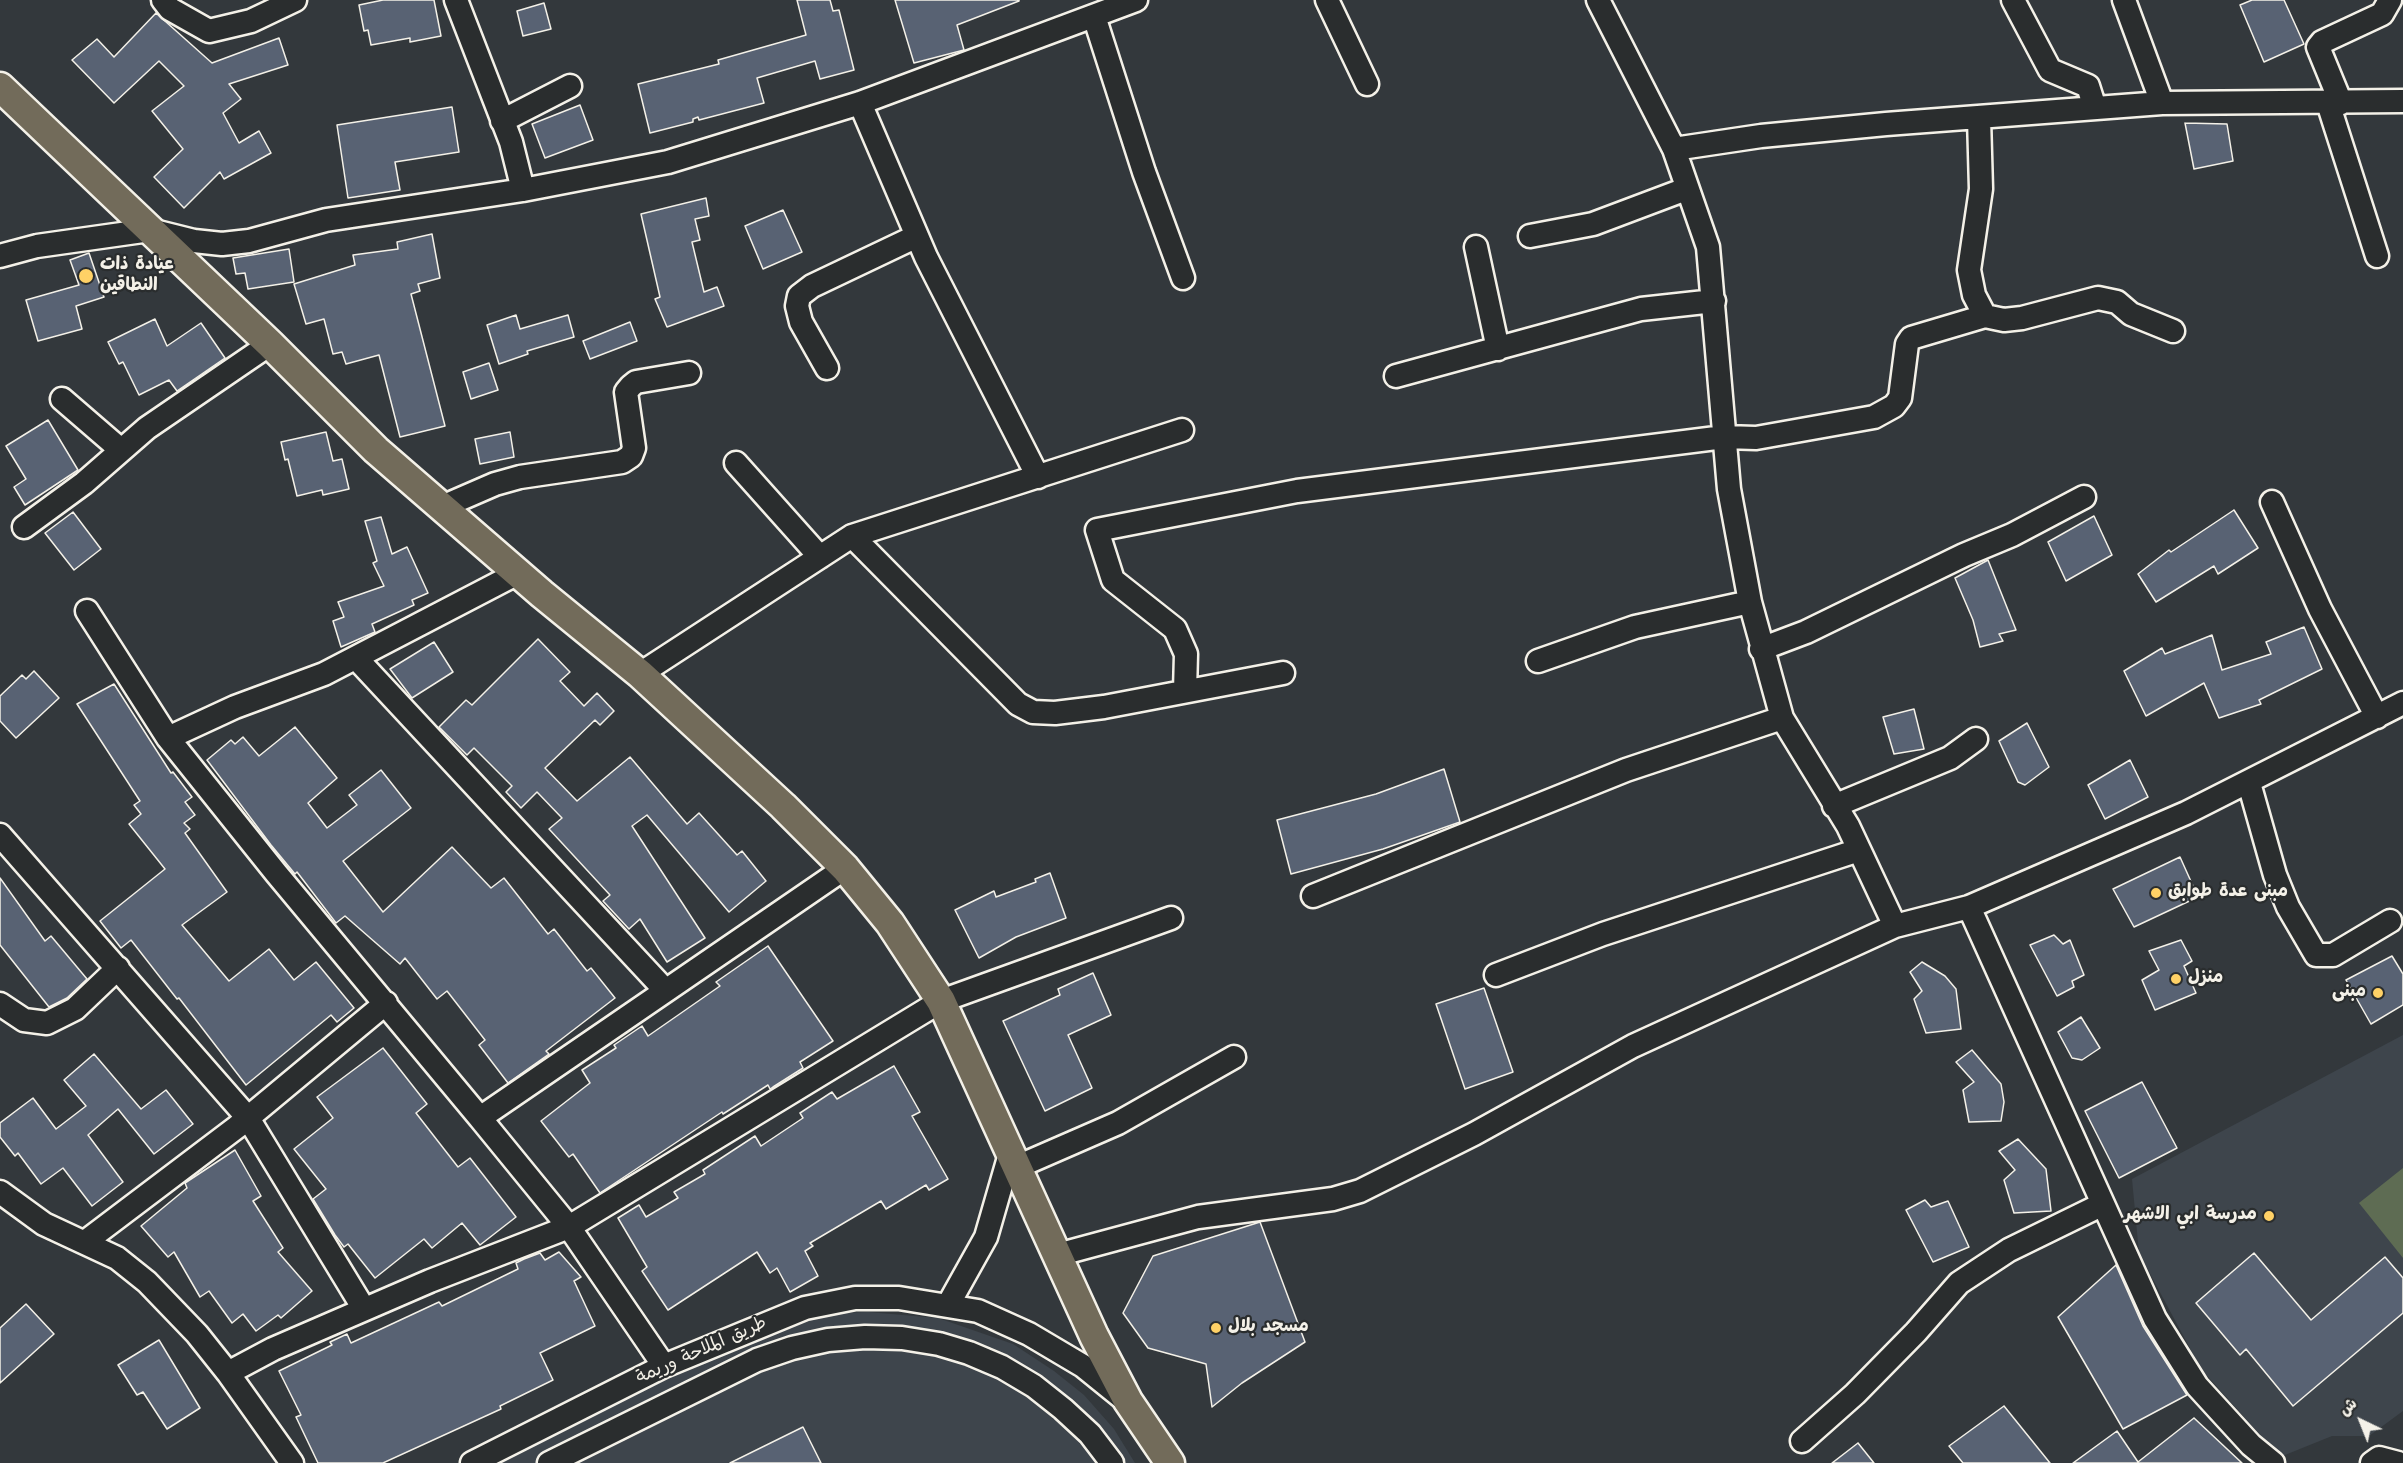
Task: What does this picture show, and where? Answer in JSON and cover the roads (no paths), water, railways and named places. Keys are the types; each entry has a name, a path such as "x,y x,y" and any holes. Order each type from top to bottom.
{"main road":[{"path":"0,87 270,344 376,450 518,573 640,674 783,806 845,868 890,923 940,1001 1057,1255 1128,1401 1170,1463"}],"street":[{"path":"163,0 170,9 209,31 251,21 295,0"},
{"path":"456,0 502,121 523,190"},
{"path":"0,256 38,246 150,230 194,241 222,244 249,241 326,220 523,190 668,162 860,103 1136,0"},
{"path":"1327,0 1367,84"},
{"path":"1598,0 1674,149 1708,247 1729,489 1750,602 1761,649 1782,718 1848,826 1895,926"},
{"path":"2013,0 2050,70 2088,86 2095,108"},
{"path":"2124,0 2162,103"},
{"path":"2378,256 2320,57 2319,46 2322,42 2382,14 2387,10 2390,0"},
{"path":"1094,16 1144,171 1183,278"},
{"path":"502,121 570,86"},
{"path":"1674,149 1761,136 2162,103 2403,101"},
{"path":"860,103 917,236 1038,477"},
{"path":"1979,118 1981,189 1968,270 1974,295 1986,316"},
{"path":"1530,236 1593,224 1686,189"},
{"path":"827,368 801,322 797,306 800,296 812,286 917,236"},
{"path":"1476,247 1498,349"},
{"path":"1185,691 1186,654 1175,629 1113,580 1097,530 1297,490 1724,436 1756,438 1874,417 1894,406 1900,398 1907,344 1911,338 1986,316 2004,320 2022,318 2098,298 2117,302 2131,314 2173,331"},
{"path":"1396,376 1641,309 1714,301"},
{"path":"24,527 84,483 147,428 270,344"},
{"path":"442,507 495,484 520,477 622,462 631,456 634,448 626,392 636,382 689,373"},
{"path":"62,399 120,450"},
{"path":"640,674 852,536 1182,430"},
{"path":"736,463 820,557"},
{"path":"1761,649 1826,623 1964,555 2012,535 2084,496"},
{"path":"2272,502 2320,609 2377,717"},
{"path":"852,536 1018,704 1033,712 1055,713 1104,707 1283,673"},
{"path":"168,738 235,707 281,691 356,658 518,573"},
{"path":"1538,662 1635,627 1750,602"},
{"path":"87,611 168,738 276,873 387,1004 569,1227 664,1366"},
{"path":"356,658 665,990"},
{"path":"1057,1255 1198,1217 1332,1199 1360,1191 1474,1134 1634,1046 1895,926 1969,907 2250,783 2403,703"},
{"path":"1313,896 1626,770 1782,718"},
{"path":"1834,806 1950,758 1976,739"},
{"path":"2250,783 2275,875 2288,907 2316,955 2333,955 2390,921"},
{"path":"0,835 248,1118 364,1309"},
{"path":"1496,975 1602,934 1859,850"},
{"path":"480,1118 845,868"},
{"path":"1969,907 2155,1319 2197,1386 2251,1445 2273,1463"},
{"path":"228,1373 273,1349 364,1309 569,1227 940,1001 1171,918"},
{"path":"0,1004 24,1020 47,1023 75,1009 118,968"},
{"path":"85,1242 248,1118 387,1004"},
{"path":"948,1305 986,1237 1013,1161 1118,1123 1234,1058"},
{"path":"0,1192 44,1224 117,1258 147,1282 228,1373 292,1463"},
{"path":"1803,1441 1855,1394 1916,1332 1959,1282 2009,1250 2103,1204"},
{"name":"طريق الملاحة وريمة","path":"472,1463 664,1366 805,1308 855,1298 899,1298 978,1311 1029,1334 1083,1366 1128,1401"},
{"path":"549,1463 757,1360 801,1346 865,1337 902,1338 939,1344 969,1353 1002,1367 1034,1386 1063,1408 1090,1434 1112,1463"},
{"path":"2372,1463 2379,1458 2398,1463"}],"place":[{"name":"عيادة ذات النطاقين","path":"86,276"},
{"name":"مبنى عدة طوابق","path":"2156,893"},
{"name":"منزل","path":"2176,979"},
{"name":"مبنى","path":"2378,993"},
{"name":"مدرسة ابي الاشهر","path":"2269,1216"},
{"name":"مسجد بلال","path":"1216,1328"}]}
